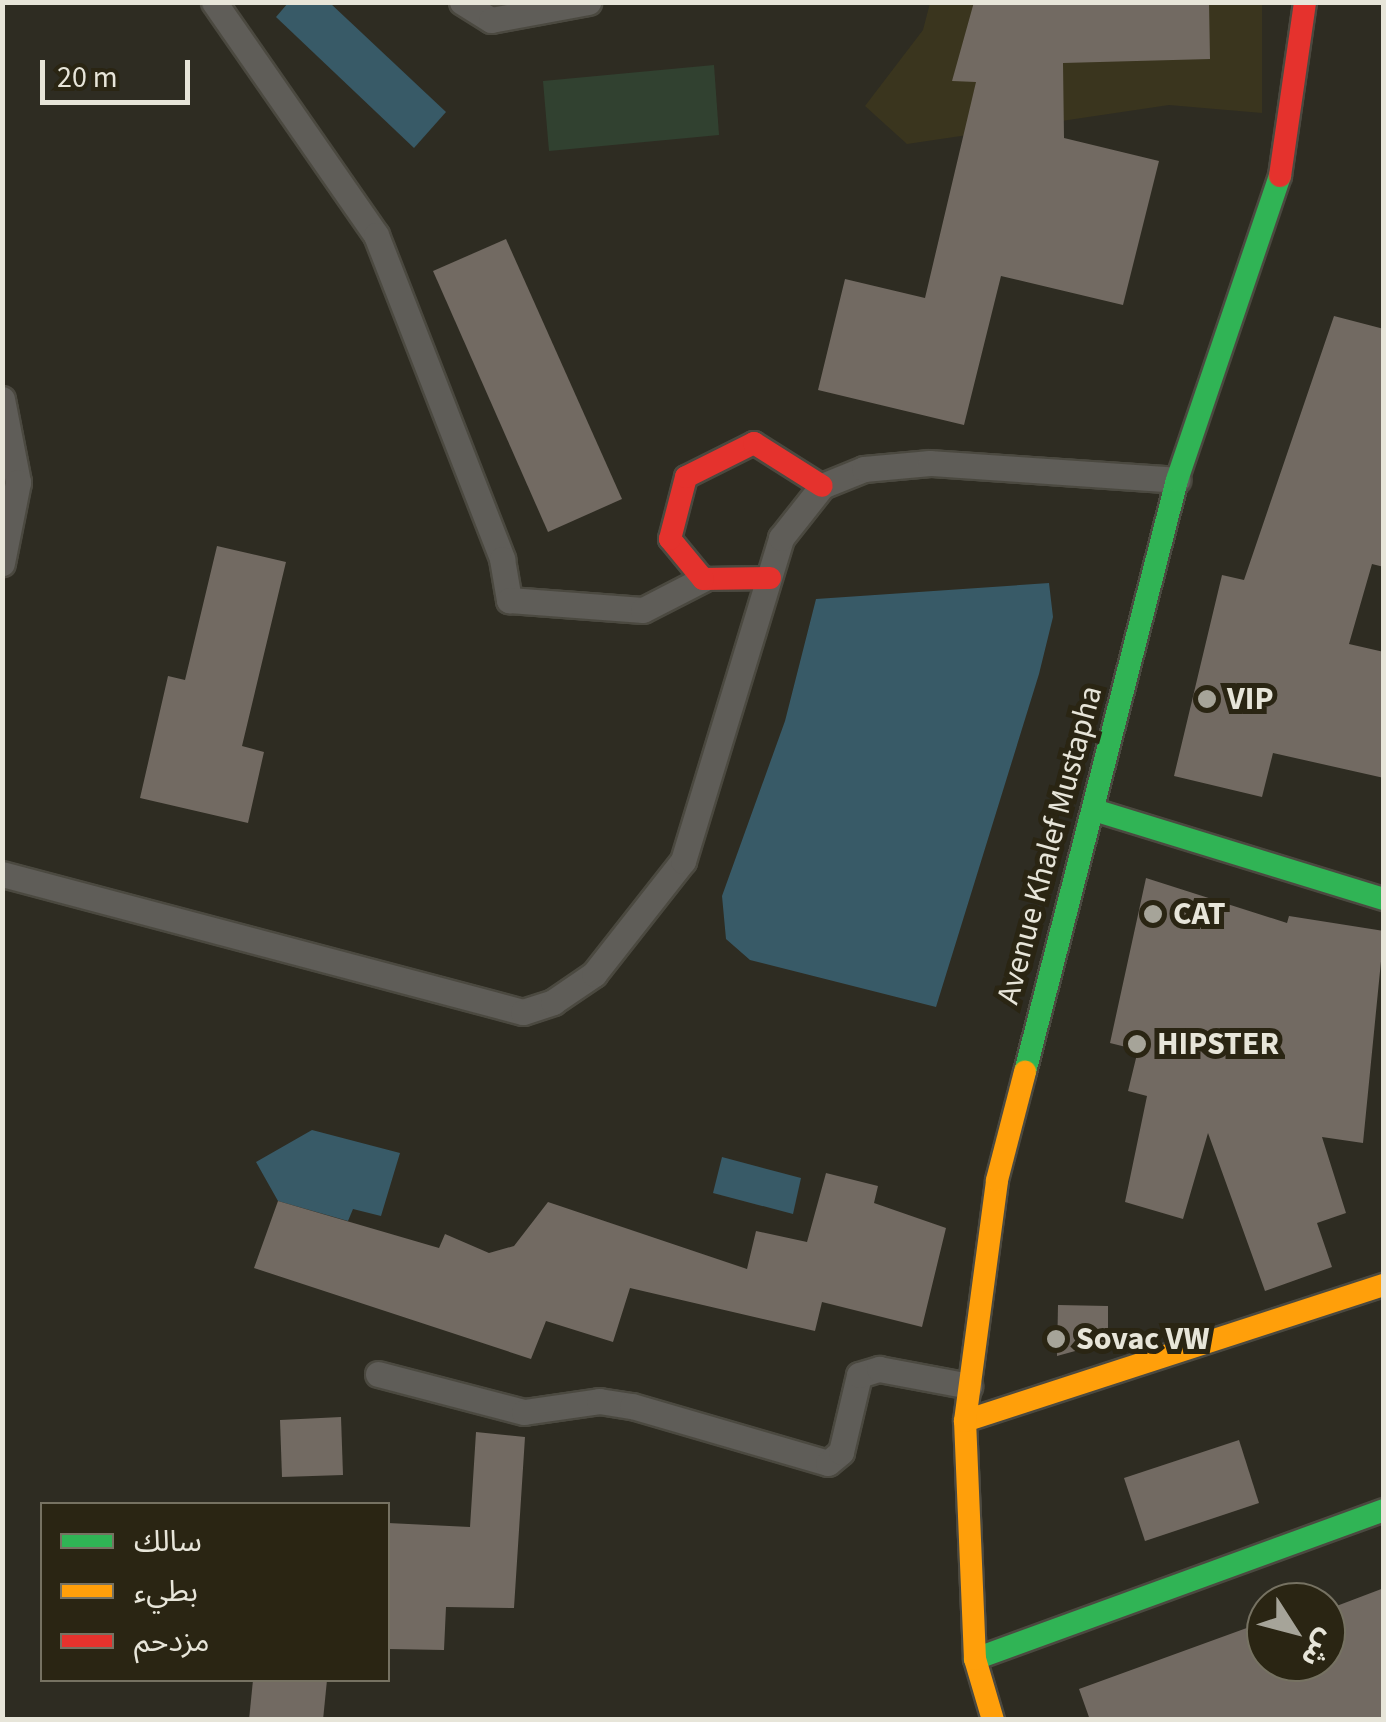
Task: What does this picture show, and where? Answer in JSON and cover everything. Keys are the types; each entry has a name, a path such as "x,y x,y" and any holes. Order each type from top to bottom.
{"main road":[{"name":"Avenue Khalef Mustapha","path":"993,1720 975,1659 965,1421 997,1180 1177,480 1284,164 1306,2"},
{"path":"770,578 704,578 670,539 686,477 754,442 822,486"},
{"path":"1094,810 1384,899"},
{"path":"965,1421 1384,1286"},
{"path":"975,1659 1384,1510"}],"lane":[{"path":"214,2 376,236 502,559 509,600 642,610 704,578"},
{"path":"462,2 491,20 588,2"},
{"path":"2,399 18,482 2,564"},
{"path":"2,874 523,1012 554,1002 594,974 683,861 781,538 822,486 864,468 930,463 1177,480"},
{"path":"378,1374 524,1412 599,1401 632,1406 828,1463 840,1452 859,1375 879,1368 968,1386"}],"shaded area":[{"path":"930,3 1262,3 1262,113 1169,105 907,144 865,106 923,30"}],"green space":[{"path":"714,65 719,135 549,151 543,81"}],"water":[{"path":"288,3 330,3 446,112 414,148 276,17"},
{"path":"1049,583 1053,617 1039,674 936,1007 750,960 726,939 722,896 785,721 816,599"},
{"path":"312,1130 400,1153 381,1216 353,1209 348,1221 278,1201 256,1162"},
{"path":"722,1157 801,1178 793,1214 713,1193"}],"building":[{"path":"974,2 1209,2 1210,59 1063,63 1064,138 1159,161 1123,305 1001,276 964,425 818,390 845,279 925,298 976,82 952,81"},
{"path":"506,239 622,499 548,532 433,271"},
{"path":"1334,316 1384,329 1384,567 1372,564 1349,644 1384,652 1384,778 1273,753 1262,797 1174,776 1222,575 1244,580"},
{"path":"217,546 286,562 242,746 264,752 248,823 140,798 168,676 185,680"},
{"path":"1146,878 1287,923 1289,916 1384,931 1363,1143 1322,1137 1346,1213 1317,1223 1332,1267 1265,1291 1208,1133 1183,1219 1125,1202 1147,1096 1128,1091 1138,1050 1110,1043"},
{"path":"826,1173 878,1186 874,1203 946,1228 922,1327 822,1302 815,1331 630,1288 613,1342 546,1321 531,1359 254,1268 278,1201 439,1248 445,1234 489,1253 514,1246 548,1202 747,1269 756,1231 807,1242"},
{"path":"1058,1305 1108,1306 1108,1342 1057,1356"},
{"path":"341,1417 343,1475 282,1477 280,1420"},
{"path":"476,1432 525,1437 514,1608 446,1607 444,1650 390,1649 390,1523 470,1527"},
{"path":"1239,1440 1259,1503 1145,1541 1124,1478"},
{"path":"1384,1588 1384,1720 1090,1720 1079,1689 1246,1628 1246,1682 1346,1682 1346,1602"},
{"path":"253,1682 327,1682 323,1720 249,1720"}],"traffic: fast":[{"path":"1025,1072 1177,480 1280,176"},
{"path":"1094,810 1384,899"},
{"path":"975,1659 1384,1510"}],"traffic: slow":[{"path":"993,1720 975,1659 965,1421 997,1180 1025,1072"},
{"path":"965,1421 1384,1285"}],"traffic: jam":[{"path":"1280,176 1305,2"},
{"path":"770,578 703,579 670,539 686,477 754,443 822,486"}],"place":[{"name":"VIP","path":"1207,699"},
{"name":"CAT","path":"1153,914"},
{"name":"HIPSTER","path":"1137,1044"},
{"name":"Sovac VW","path":"1056,1339"}]}
